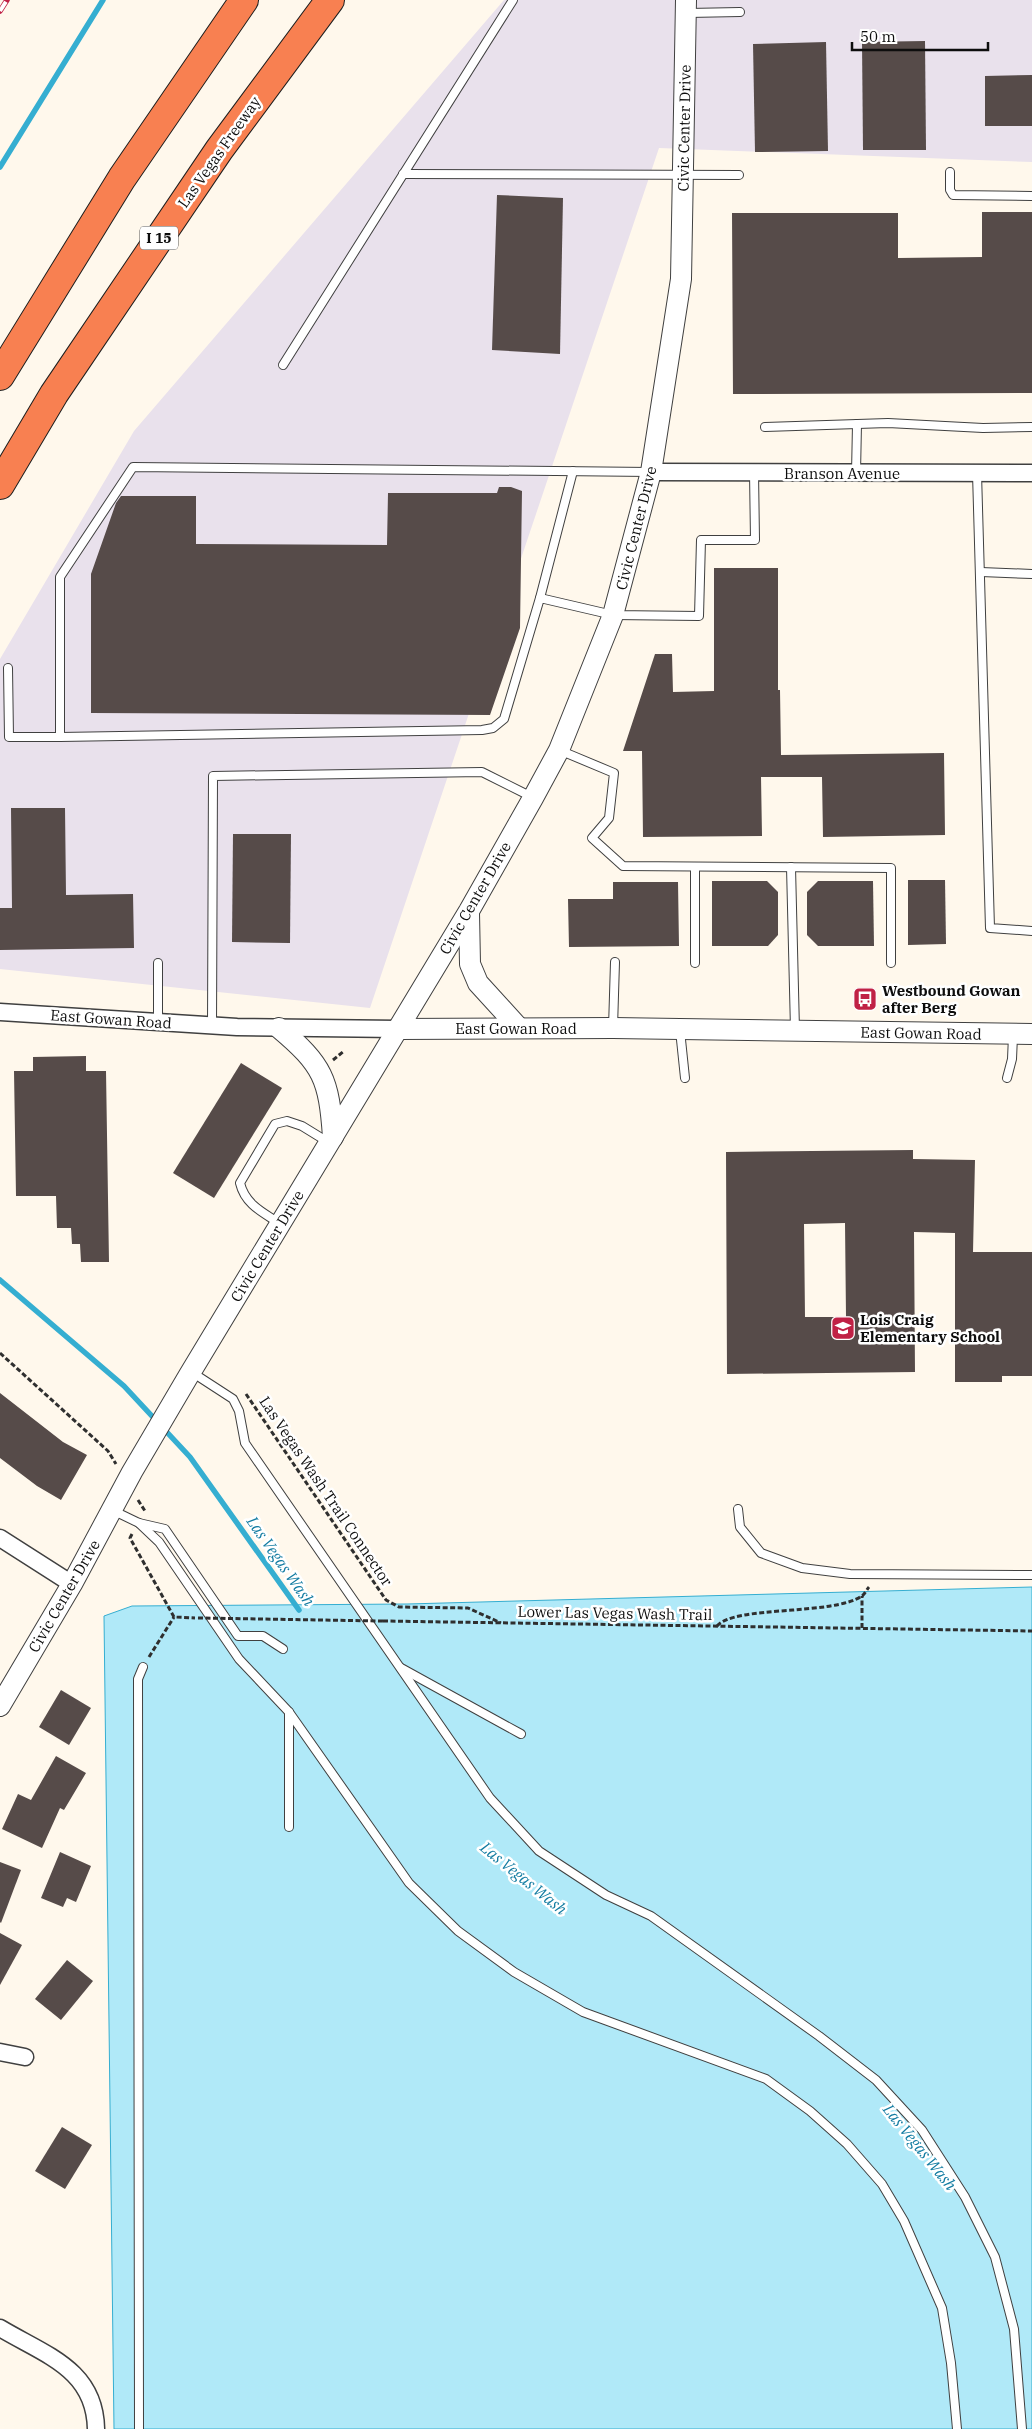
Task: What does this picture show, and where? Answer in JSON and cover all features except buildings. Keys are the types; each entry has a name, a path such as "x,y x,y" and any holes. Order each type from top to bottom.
{"highway":[{"path":"0,376 122,178 244,0"},
{"name":"Las Vegas Freeway","path":"0,485 54,394 219,150 330,0"}],"street":[{"name":"Civic Center Drive","path":"0,1706 72,1584 132,1472 469,911 559,750 613,615 651,472 681,279 686,6"},
{"name":"Branson Avenue","path":"651,472 1032,473"},
{"path":"469,911 470,964 478,983 518,1028"},
{"name":"East Gowan Road","path":"0,1012 212,1026 279,1028 613,1028 1022,1034"},
{"path":"279,1028 304,1049 320,1068 328,1093 331,1140"},
{"path":"0,1538 72,1584"},
{"path":"0,2052 25,2058"},
{"path":"0,2328 74,2372 87,2388 96,2411 96,2429"}],"lane":[{"path":"283,365 513,0"},
{"path":"686,6 740,12"},
{"path":"950,172 950,190 953,195 1032,196"},
{"path":"404,174 739,175"},
{"path":"856,424 856,473"},
{"path":"765,427 856,424 1032,428"},
{"path":"60,737 60,577 133,466 651,472"},
{"path":"8,668 9,737 482,730 493,728 504,719 540,598 573,471"},
{"path":"540,598 613,615 699,616 701,540 755,540 754,472"},
{"path":"977,473 990,928 1032,931"},
{"path":"981,572 1032,574"},
{"path":"559,750 614,773 609,818 592,838 623,866 891,868 891,962"},
{"path":"212,1026 213,776 482,772 533,798"},
{"path":"695,867 695,962"},
{"path":"791,867 795,1031"},
{"path":"613,1028 615,962"},
{"path":"158,963 158,1022"},
{"path":"680,1030 685,1078"},
{"path":"1007,1078 1022,1034"},
{"path":"280,1224 253,1206 243,1195 240,1183 276,1124 288,1121 331,1140"},
{"path":"190,1373 233,1399 238,1411 245,1443 490,1798 539,1851 606,1895 651,1916 819,2036 876,2080 922,2130 965,2197 994,2257 1014,2329 1022,2429"},
{"path":"738,1509 740,1527 761,1553 802,1568 850,1574 1032,1575"},
{"path":"112,1510 139,1523 165,1529 238,1636 262,1636 283,1649"},
{"path":"139,1523 160,1542 239,1659 289,1712 409,1883 458,1931 514,1972 583,2012 766,2079 810,2111 847,2144 882,2184 904,2221 939,2301 952,2362 957,2429"},
{"path":"139,2429 138,1679 143,1667"},
{"path":"399,1667 522,1734"},
{"path":"289,1712 289,1827"}],"path":[{"name":"Las Vegas Wash Trail Connector","path":"240,1389 255,1406 386,1600 399,1607 468,1608 501,1623"},
{"path":"862,1628 862,1596 878,1574"},
{"path":"716,1626 720,1622 739,1616 836,1604 862,1596"},
{"path":"143,1667 174,1617"},
{"name":"Lower Las Vegas Wash Trail","path":"198,1618 1032,1631"}],"shaded area":[{"path":"504,0 1032,0 1032,162 659,148 370,1008 0,969 0,659 134,431"}],"water":[{"path":"1032,1587 1032,2429 114,2429 104,1616 132,1606 407,1604"}],"waterway":[{"path":"0,167 103,0"},
{"name":"Las Vegas Wash","path":"0,1280 124,1386 190,1457 299,1610"}],"railway":[{"path":"0,11 7,0"}],"place":[{"name":"Westbound Gowan after Berg","path":"865,999"},
{"name":"Lois Craig Elementary School","path":"843,1328"}]}
